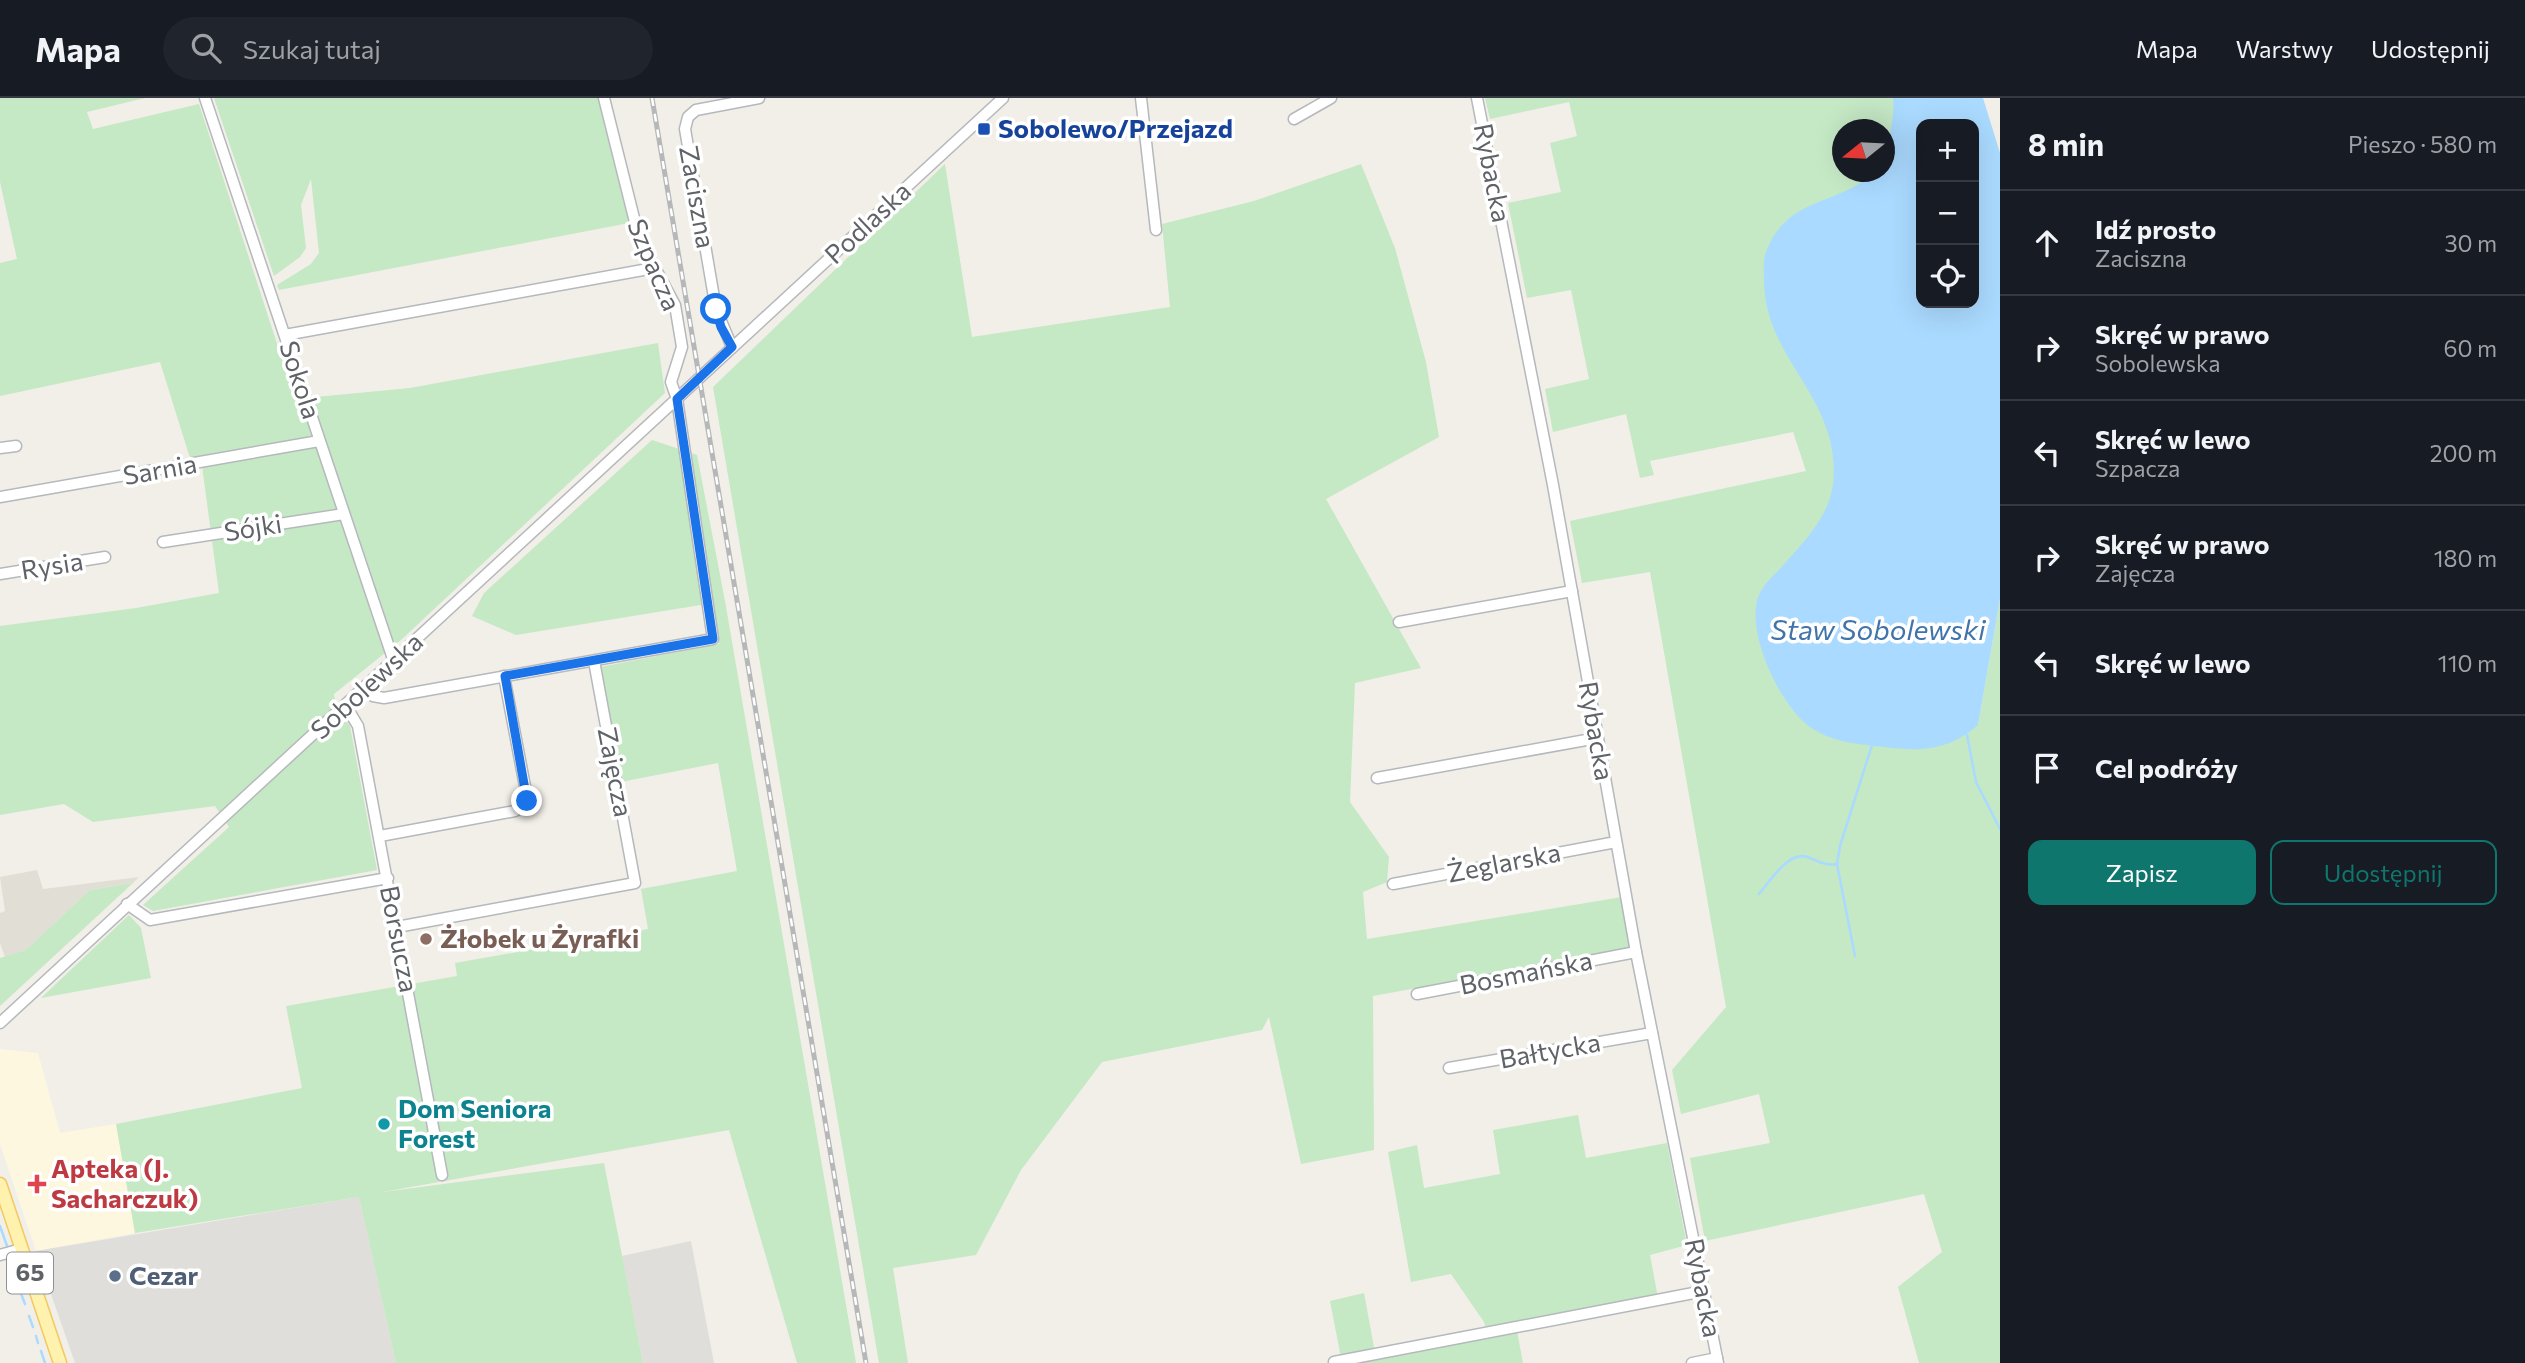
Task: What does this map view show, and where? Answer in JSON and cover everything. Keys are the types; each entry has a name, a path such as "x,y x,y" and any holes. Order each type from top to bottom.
{"main road":[{"name":"65","path":"0,1184 12,1219 18,1250"},
{"path":"0,1196 7,1219 12,1219"},
{"name":"65","path":"0,1209 18,1250 52,1355 60,1363"},
{"path":"18,1250 42,1309"},
{"path":"37,1262 35,1276 42,1309"},
{"name":"65","path":"42,1309 52,1355"}],"street":[{"name":"Sokola","path":"205,98 394,662"},
{"name":"Szpacza","path":"594,662 713,639 677,399 671,382 682,347 675,305 639,237 604,98"},
{"name":"Zaciszna","path":"732,347 721,327 716,309 685,129 688,117 696,110 759,98"},
{"name":"Podlaska","path":"732,347 1003,98"},
{"path":"1141,98 1156,230"},
{"path":"1294,119 1331,98"},
{"name":"Rybacka","path":"1477,98 1572,591 1651,1033 1718,1361"},
{"path":"285,335 654,268"},
{"name":"Sobolewska","path":"0,1023 365,689 732,347"},
{"name":"Sarnia","path":"0,496 319,441"},
{"path":"0,448 16,446"},
{"name":"Sójki","path":"163,542 344,514"},
{"name":"Rysia","path":"0,574 105,557"},
{"path":"1399,622 1572,591"},
{"path":"365,689 373,696 384,698 594,662"},
{"name":"Zajęcza","path":"397,927 635,884 594,662"},
{"path":"380,836 515,811 525,805 527,797 505,676"},
{"name":"Borsucza","path":"346,706 358,726 442,1175"},
{"path":"1377,778 1597,738"},
{"name":"Żeglarska","path":"1393,884 1616,842"},
{"path":"127,904 149,920 388,878"},
{"name":"Bosmańska","path":"1417,994 1636,952"},
{"name":"Bałtycka","path":"1449,1068 1651,1033"},
{"path":"0,1255 18,1250"},
{"path":"1335,1362 1704,1291"},
{"path":"1692,1363 1718,1361"}],"shaded area":[{"path":"37,870 43,889 139,877 133,883 90,890 26,950 5,957 0,943 0,913 5,911 0,877"},
{"path":"0,1049 38,1053 60,1133 116,1124 135,1233 36,1251 0,1144"},
{"path":"359,1197 396,1363 75,1363 36,1251"},
{"path":"691,1241 714,1363 643,1363 622,1256"}],"green space":[{"path":"0,98 145,98 87,112 93,129 199,104 295,399 410,388 658,343 665,393 401,640 334,694 336,705 350,726 377,870 153,911 143,905 229,827 215,806 93,822 64,804 0,815 0,626 136,608 219,593 201,458 190,458 160,362 0,396 0,263 17,259 0,182"},
{"path":"214,98 598,98 629,223 279,290 277,285 311,264 319,253 311,179 301,205 306,248 300,257 274,276"},
{"path":"1485,98 1935,98 1924,119 1916,119 1916,151 1895,264 1978,725 2000,599 2000,1363 1919,1363 1898,1287 1942,1252 1924,1194 1705,1241 1690,1158 1770,1143 1759,1094 1681,1114 1672,1070 1726,1007 1650,572 1582,583 1570,521 1806,471 1793,432 1650,461 1654,475 1640,478 1626,414 1553,432 1545,389 1589,379 1571,290 1527,298 1508,203 1561,192 1550,143 1577,136 1569,102 1490,119"},
{"path":"945,164 972,337 1170,307 1162,224 1254,201 1361,164 1395,248 1426,362 1439,437 1326,499 1421,668 1355,683 1350,802 1389,857 1387,882 1363,892 1367,939 1622,897 1632,948 1373,996 1374,1150 1301,1164 1269,1017 1262,1030 1102,1062 1021,1170 976,1255 893,1268 908,1363 879,1363 713,387"},
{"path":"652,440 697,455 725,601 856,1363 797,1363 729,1130 383,1192 604,1163 643,1363 396,1363 359,1197 135,1233 116,1124 302,1088 286,1006 457,976 455,963 648,929 641,889 737,871 718,763 621,782 600,667 719,644 713,603 516,635 472,616 484,593"},
{"path":"133,883 0,1006 0,958 26,950 90,890"},
{"path":"129,915 141,928 151,978 41,998"},
{"path":"1578,1115 1586,1158 1667,1143 1687,1245 1650,1255 1659,1303 1517,1331 1523,1363 1342,1363 1330,1301 1364,1293 1376,1358 1488,1336 1484,1322 1451,1274 1411,1282 1388,1152 1417,1145 1424,1188 1500,1174 1493,1130"}],"water":[{"name":"Staw Sobolewski","path":"1893,98 1983,98 2000,153 2000,599 1978,725 1956,740 1923,749 1898,749 1846,742 1810,727 1787,702 1777,685 1756,627 1759,595 1819,521 1831,493 1834,477 1830,440 1823,419 1781,345 1773,325 1764,281 1765,255 1774,236 1799,212 1861,182 1895,182 1895,119 1892,119"}],"waterway":[{"path":"1967,735 1976,782 2000,829"},
{"path":"1855,956 1837,864 1840,846 1872,745"},
{"path":"1759,894 1782,867 1795,857 1803,856 1827,864 1837,864"},
{"path":"0,1226 7,1246"},
{"path":"20,1291 25,1304"},
{"path":"29,1316 33,1327"},
{"path":"36,1336 38,1343"},
{"path":"41,1351 45,1363"}],"railway":[{"path":"652,98 866,1363"}],"place":[{"name":"Sobolewo/Przejazd","path":"984,129"},
{"name":"Żłobek u Żyrafki","path":"426,939"},
{"name":"Dom Seniora Forest","path":"384,1124"},
{"name":"Apteka (J. Sacharczuk)","path":"37,1184"},
{"name":"Cezar","path":"115,1276"}],"route":[{"path":"527,801 505,676 713,639 677,399 732,347 721,327 716,309"}]}
